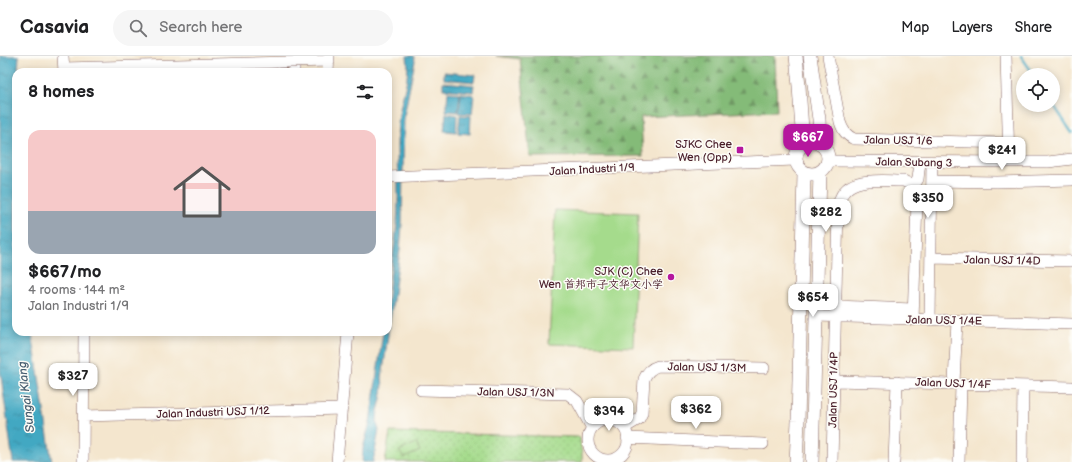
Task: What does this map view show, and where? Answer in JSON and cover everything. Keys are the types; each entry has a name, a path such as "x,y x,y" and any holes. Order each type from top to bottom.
{"main road":[{"path":"796,56 803,144"},
{"path":"810,56 820,144"},
{"path":"812,142 820,144 827,151 828,161 826,168 820,173 812,175 804,173 798,168 796,160 797,151 803,144 812,142"},
{"path":"796,462 799,398 804,173"},
{"path":"812,462 820,173"}],"street":[{"path":"62,56 64,68"},
{"name":"Jalan USJ 1/6","path":"828,56 840,122 845,133 854,139 1008,143"},
{"path":"1006,56 1008,162"},
{"path":"194,68 294,67 328,63"},
{"name":"Jalan Subang 3","path":"828,161 1048,162 1072,159"},
{"name":"Jalan Industri 1/9","path":"396,177 796,160"},
{"path":"835,306 913,314 917,201 916,193 913,187 918,179 920,162"},
{"path":"930,320 932,162"},
{"path":"932,181 1004,182 1072,180"},
{"name":"Jalan USJ 1/4P","path":"832,462 839,198 844,191 857,182 904,181 913,187"},
{"name":"Jalan USJ 1/4D","path":"931,258 1072,261"},
{"name":"Jalan USJ 1/4E","path":"816,316 835,317 913,314 930,320 1072,324"},
{"path":"957,321 959,462"},
{"path":"83,462 84,336"},
{"path":"337,462 348,336"},
{"name":"Jalan USJ 1/3M","path":"626,433 639,419 642,413 644,379 654,367 764,368"},
{"name":"Jalan USJ 1/4F","path":"834,380 1072,387"},
{"path":"894,462 897,382"},
{"path":"1022,462 1023,386"},
{"name":"Jalan USJ 1/3N","path":"421,390 568,394 577,401 592,428"},
{"name":"Jalan Industri USJ 1/12","path":"84,416 342,408"},
{"path":"604,421 618,423 626,433 627,446 624,452 619,456 606,461 599,458 594,454 588,442 592,428 597,423 604,421"},
{"path":"626,433 763,444"}],"green space":[{"path":"496,56 775,56 777,111 641,117 643,156 530,157 520,59"},
{"path":"555,210 638,213 633,347 549,344"},
{"path":"390,432 580,437 582,462 385,462"},
{"path":"416,443 420,451 404,458 399,451"}],"water":[{"name":"Sungai Klang","path":"0,56 19,56 18,68 12,68 12,336 33,336 52,462 13,462 0,369"},
{"path":"407,56 414,56 415,61 404,116 402,225 392,307 392,262 398,210 398,122 408,73"},
{"path":"444,72 475,75 474,82 444,79"},
{"path":"443,82 474,85 473,92 443,89"},
{"path":"448,92 460,93 458,112 446,111"},
{"path":"461,93 474,95 472,114 459,113"},
{"path":"446,113 457,115 456,132 444,131"},
{"path":"460,115 471,116 470,134 458,133"},
{"path":"382,336 388,336 382,378 382,392 377,417 379,430 373,462 362,462 363,448 370,422"}],"waterway":[{"path":"1021,56 1029,68"},
{"path":"1058,112 1072,133"}],"place":[{"name":"SJKC Chee Wen (Opp)","path":"740,150"},
{"name":"SJK (C) Chee Wen 首邦市子文华文小学","path":"671,277"}]}
